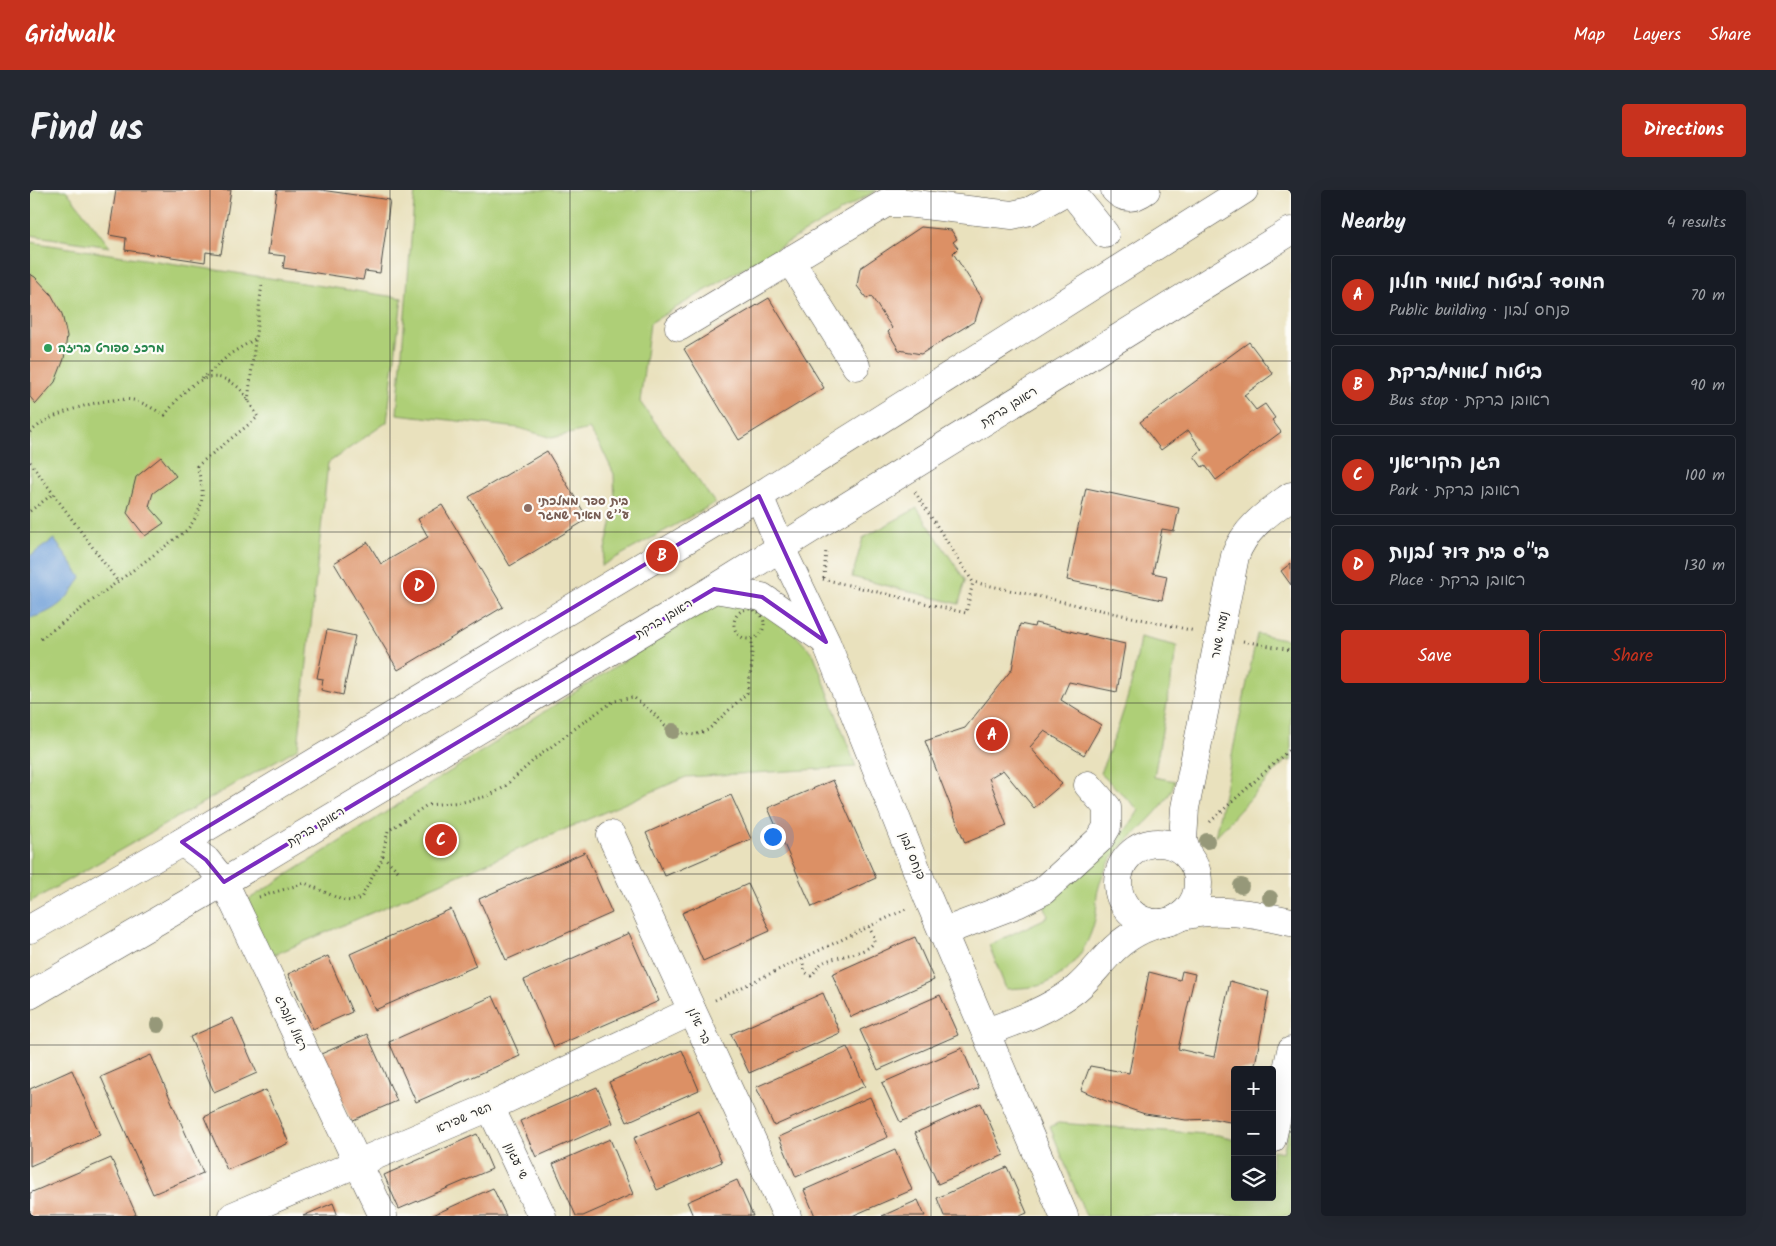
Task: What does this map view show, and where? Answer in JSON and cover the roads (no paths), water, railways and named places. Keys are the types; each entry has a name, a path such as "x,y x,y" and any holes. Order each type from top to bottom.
{"street":[{"path":"679,327 886,203 906,203 1012,215 1030,211 1069,190 1104,234"},
{"path":"1115,190 1128,198 1137,197 1146,190"},
{"path":"30,929 182,842 759,496 1244,190"},
{"name":"ראובן ברקת","path":"30,995 224,882 714,589 786,560 903,472 1291,231"},
{"path":"790,260 856,366"},
{"name":"פנחס לבון","path":"759,496 786,560 826,642 928,898 1064,1216"},
{"name":"נעמי שמר","path":"1190,858 1183,821 1235,556 1240,545 1255,524 1291,496"},
{"path":"714,589 762,597 826,642"},
{"path":"943,932 1017,904 1042,891 1100,839 1107,827 1106,807 1088,785"},
{"name":"נעמי שמר","path":"1144,846 1164,830 1177,813 1187,795"},
{"name":"בר אילן","path":"611,835 787,1216"},
{"name":"ראול ולנברג","path":"182,842 206,860 224,882 383,1216"},
{"path":"1108,955 1122,924 1124,904 1119,886 1122,868 1133,853 1144,846 1168,845 1179,850 1190,858 1208,885 1219,895 1256,915"},
{"path":"1124,904 1132,913 1143,920 1155,923 1173,920 1192,904 1197,893 1198,881 1190,858"},
{"path":"986,1032 1041,1011 1064,997 1087,979 1108,955 1127,939 1143,929 1202,913 1256,915 1291,922"},
{"name":"השר שפירא","path":"233,1216 490,1107 692,1011"},
{"path":"1276,1121 1291,1051"},
{"name":"שי עגנון","path":"490,1107 542,1216"}],"water":[{"path":"54,539 81,577 60,604 47,612 30,618 30,556"}],"place":[{"name":"מרכז ספורט בריזה","path":"48,348"},
{"name":"בית ספר ממלכתי ע’’ש מאיר שמגר","path":"528,508"},
{"name":"ביטוח לאומי/ברקת","path":"662,556"},
{"name":"בי''ס בית דוד לבנות","path":"419,586"},
{"name":"המוסד לביטוח לאומי חולון","path":"992,735"},
{"name":"הגן הקוריאני","path":"441,840"}]}
